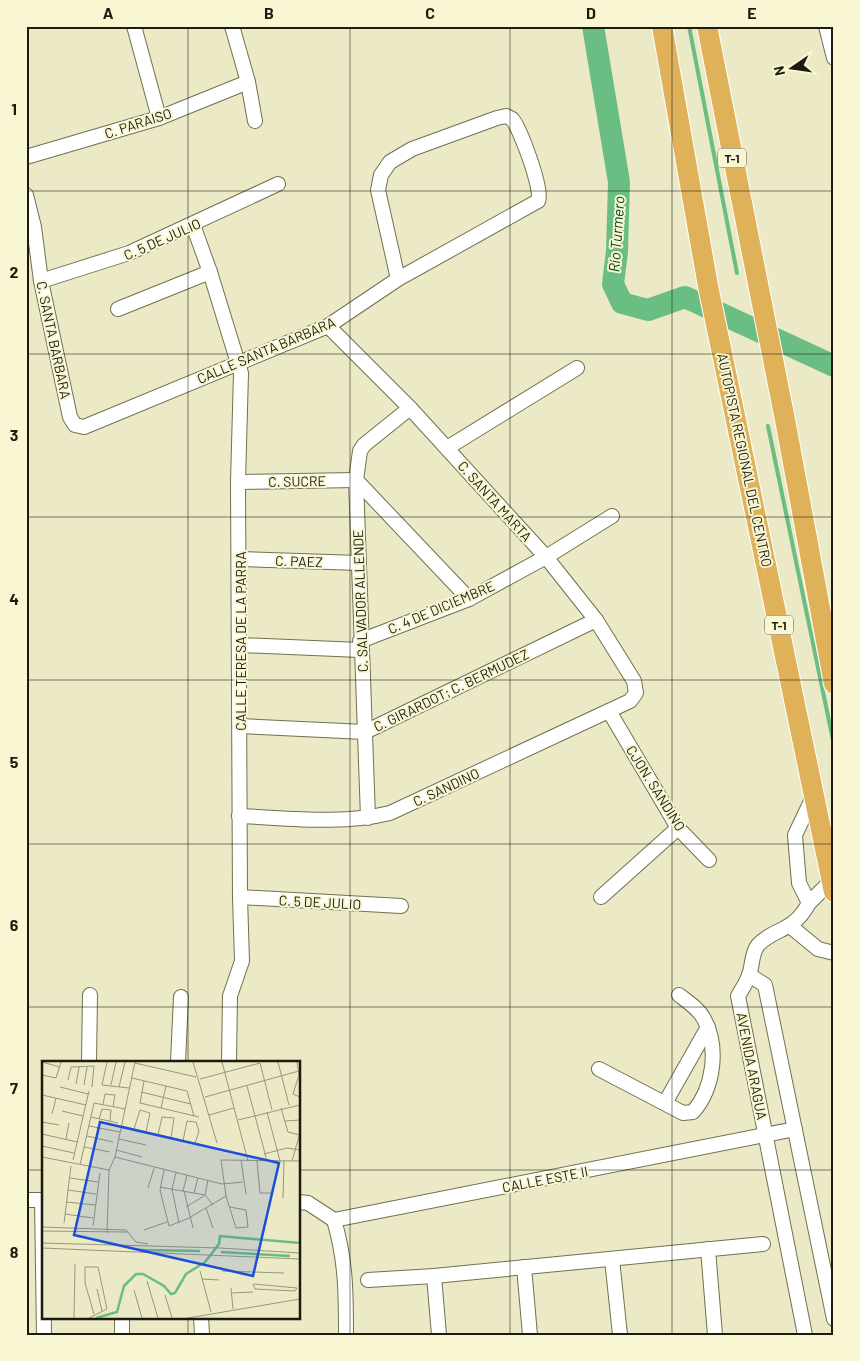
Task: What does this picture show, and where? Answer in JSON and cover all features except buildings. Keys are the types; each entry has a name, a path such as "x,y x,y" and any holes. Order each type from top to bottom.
{"highway":[{"name":"AUTOPISTA REGIONAL DEL CENTRO","path":"662,26 708,286 833,887"},
{"name":"T-1","path":"707,26 834,684"}],"street":[{"path":"134,26 159,118"},
{"path":"232,26 248,82 255,121"},
{"path":"826,26 834,58"},
{"name":"C. PARAISO","path":"26,157 159,118 248,82"},
{"name":"CALLE SANTA BARBARA","path":"75,425 84,427 95,424 239,361 328,326 398,279 538,200 540,197 538,185 516,123 506,116 412,149 390,162 381,175 378,190 398,279"},
{"name":"C. 5 DE JULIO","path":"41,281 114,259 193,225 278,184"},
{"name":"C. SANTA BARBARA","path":"26,195 30,228 41,281 70,417 75,425"},
{"name":"CALLE TERESA DE LA PARRA","path":"193,225 239,361 241,373 238,482 240,559 239,816 242,961 230,996 229,1061"},
{"path":"118,309 210,272"},
{"name":"C. SANTA MARTA","path":"328,326 410,408 546,558 596,620 634,681 636,693"},
{"path":"447,448 577,368"},
{"name":"C. SALVADOR ALLENDE","path":"368,818 360,645 356,480 360,451 364,444 410,408"},
{"path":"356,480 469,599"},
{"name":"C. SUCRE","path":"238,482 356,480"},
{"name":"C. 4 DE DICIEMBRE","path":"240,645 360,645 469,599 546,558 612,516"},
{"name":"C. PAEZ","path":"240,559 359,564"},
{"name":"C. GIRARDOT; C. BERMUDEZ","path":"240,726 365,732 596,620"},
{"name":"C. SANDINO","path":"239,816 343,820 368,818 390,813 630,701 636,693"},
{"name":"CJON. SANDINO","path":"609,711 678,828 709,860"},
{"path":"808,903 799,883 795,835 814,795"},
{"path":"601,896 678,828"},
{"path":"749,976 752,955 757,947 763,941 790,926 802,915 808,903 833,887"},
{"name":"C. 5 DE JULIO","path":"240,897 401,906"},
{"path":"790,926 818,949 834,952"},
{"name":"AVENIDA ARAGUA","path":"805,1335 738,996 749,976 765,985 834,1319"},
{"path":"89,1061 90,995"},
{"path":"599,1069 683,1113 688,1114 697,1108 710,1081 714,1063 708,1028 704,1018 695,1007 679,995"},
{"path":"178,1061 181,997"},
{"path":"665,1103 708,1028"},
{"name":"CALLE ESTE II","path":"334,1220 795,1129"},
{"path":"26,1200 42,1200"},
{"path":"300,1202 308,1203 334,1220 342,1245 346,1271 346,1335"},
{"path":"368,1280 434,1276 763,1244"},
{"path":"708,1249 715,1335"},
{"path":"612,1259 620,1335"},
{"path":"524,1267 530,1335"},
{"path":"434,1276 439,1335"},
{"path":"44,1318 44,1335"},
{"path":"122,1318 122,1335"},
{"path":"202,1318 202,1335"}],"waterway":[{"name":"Río Turmero","path":"593,26 619,182 617,251 613,284 622,303 648,310 685,297 834,366"},
{"path":"689,26 737,273"},
{"path":"768,426 834,745"}]}
